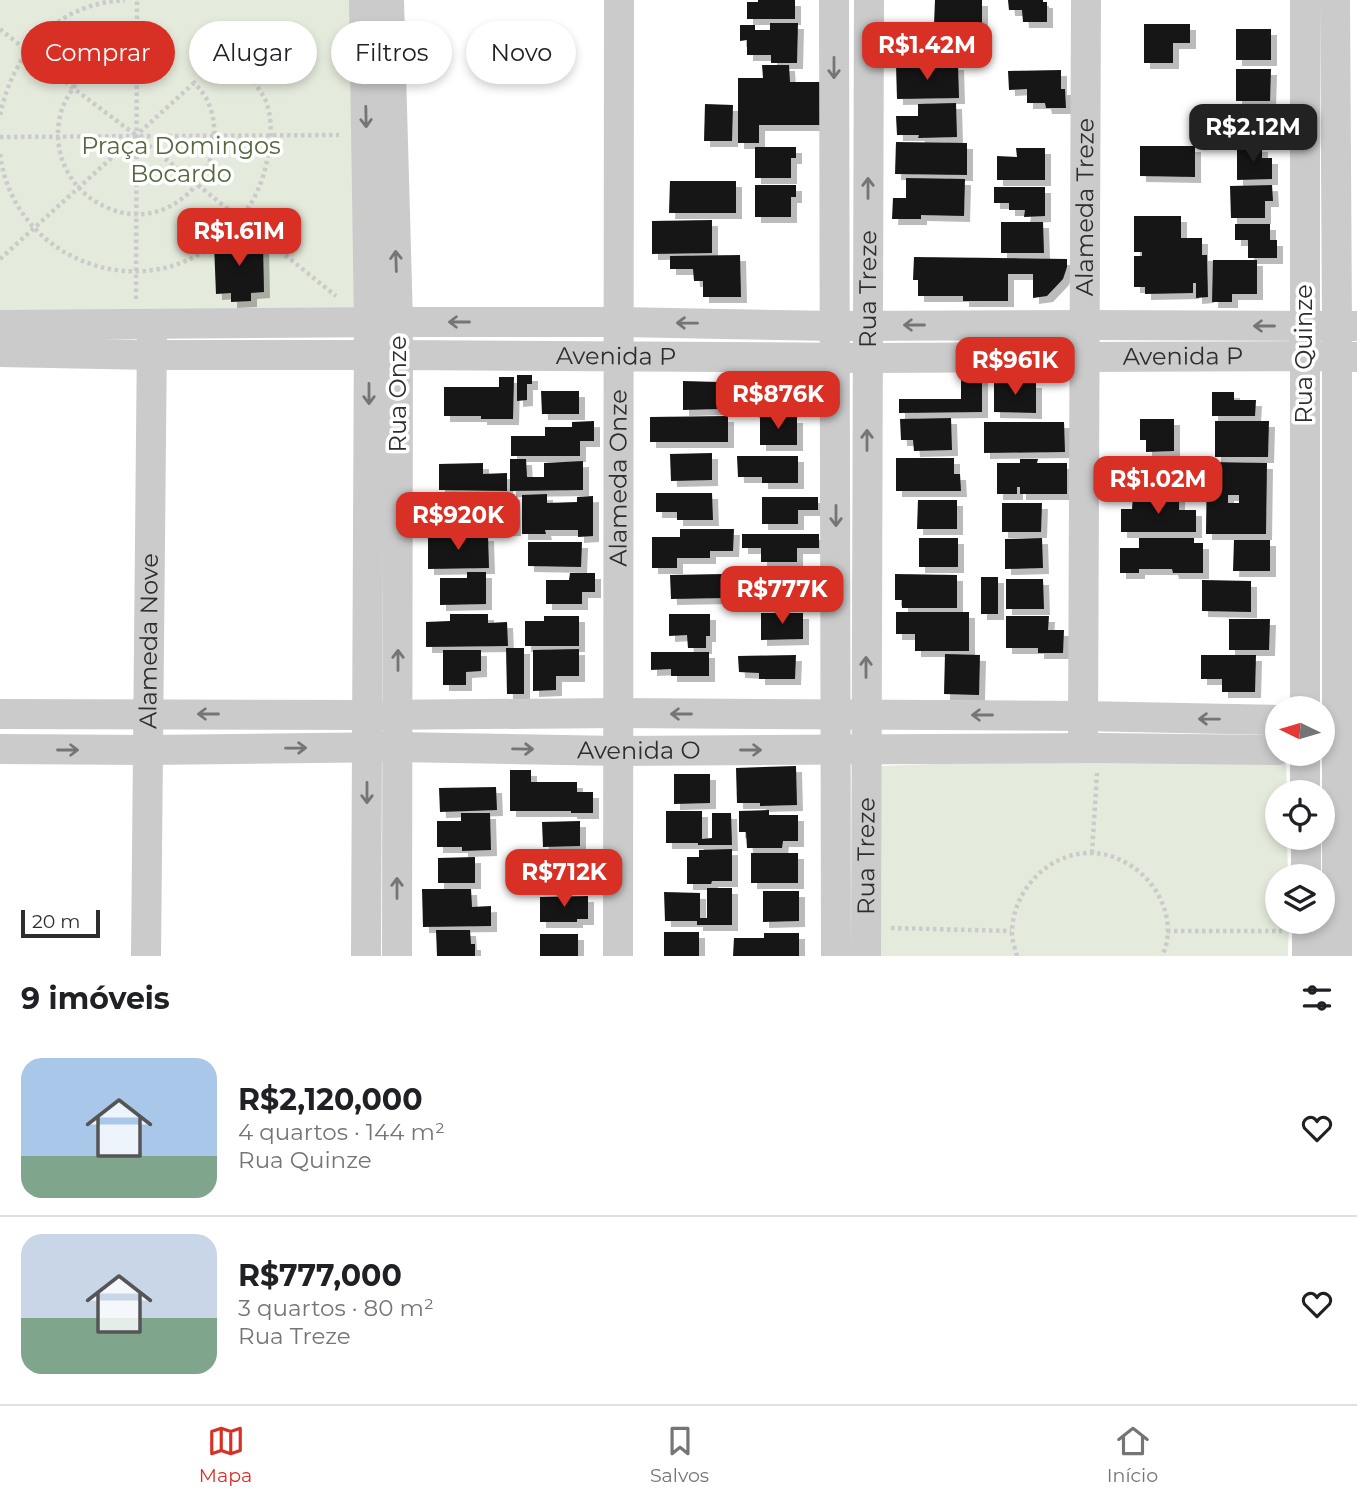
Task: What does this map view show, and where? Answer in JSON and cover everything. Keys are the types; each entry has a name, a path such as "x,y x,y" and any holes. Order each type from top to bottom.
{"street":[{"name":"Rua Onze","path":"364,0 366,135 384,322"},
{"name":"Rua Onze","path":"389,0 384,355 397,715 397,956"},
{"name":"Alameda Onze","path":"618,956 619,0"},
{"name":"Rua Treze","path":"834,0 836,956"},
{"name":"Rua Treze","path":"866,942 869,0"},
{"name":"Alameda Treze","path":"1086,0 1083,716 1090,748"},
{"name":"Rua Quinze","path":"1305,0 1305,696"},
{"name":"Rua Quinze","path":"1335,0 1347,326 1337,956"},
{"name":"Avenida P","path":"0,325 384,322 835,326 1347,326"},
{"name":"Alameda Nove","path":"144,325 152,355 146,956"},
{"name":"Avenida P","path":"0,352 835,358 1347,357"},
{"name":"Rua Onze","path":"366,956 367,715 384,355"},
{"name":"Avenida O","path":"0,714 618,713 1265,720"},
{"name":"Avenida O","path":"0,749 397,747 618,751 1090,748 1265,750"}],"path":[{"path":"60,21 98,3 125,0"},
{"path":"137,0 137,21"},
{"path":"0,29 21,46"},
{"path":"0,115 5,92 21,60"},
{"path":"0,259 35,228 79,188 137,136 193,82 209,104 214,124 210,164 197,185 169,207 136,214 112,210 96,203 79,188 70,178 62,162 58,126 62,109 77,84"},
{"path":"69,84 241,219 384,322"},
{"path":"137,84 136,272 144,325"},
{"path":"0,154 10,191 22,212 57,248 79,260 103,268 136,272 166,268 193,258 220,240 241,219 260,186 271,135 266,101 256,84"},
{"path":"0,137 366,135"},
{"path":"1090,748 1092,853"},
{"path":"1017,956 1012,931 1016,907 1027,886 1045,868 1068,856 1092,853 1116,857 1138,869 1155,888 1166,912 1167,939 1163,956"},
{"path":"866,942 1012,931"},
{"path":"1167,931 1307,936"}],"green space":[{"name":"Praça Domingos Bocardo","path":"0,0 358,0 359,21 331,21 331,84 360,84 366,320 0,320"},
{"path":"1064,759 1265,762 1265,766 1286,766 1287,780 1265,780 1265,850 1287,850 1288,864 1265,864 1265,934 1289,934 1288,956 873,956 879,766"}],"building":[{"path":"795,0 795,19 747,19 747,2"},
{"path":"935,0 982,0 982,25 934,25"},
{"path":"1008,0 1047,2 1047,22 1023,22 1022,10 1009,10"},
{"path":"770,23 798,23 797,63 771,63 771,55 747,55 747,40 740,41 740,25 755,25 755,30 770,30"},
{"path":"1144,24 1190,24 1190,43 1173,43 1173,63 1144,63"},
{"path":"1236,29 1271,29 1271,60 1236,60"},
{"path":"958,64 959,98 897,99 896,65"},
{"path":"762,65 789,65 790,82 820,82 820,125 759,125 759,143 738,143 738,78 763,78"},
{"path":"1236,69 1271,69 1270,101 1236,101"},
{"path":"1061,70 1061,89 1065,89 1066,108 1046,108 1045,103 1027,103 1027,89 1009,90 1008,71"},
{"path":"956,103 957,137 918,138 919,135 897,135 896,116 918,116 918,104"},
{"path":"705,104 733,105 732,141 704,141"},
{"path":"896,142 967,143 967,175 895,174"},
{"path":"1140,146 1195,146 1195,177 1140,176"},
{"path":"1262,146 1262,158 1272,158 1272,179 1237,180 1237,147"},
{"path":"755,147 796,147 796,158 791,158 791,178 755,178"},
{"path":"1016,148 1045,148 1045,180 997,180 997,156 1017,157"},
{"path":"906,178 965,179 964,216 921,215 921,219 892,219 893,198 906,198"},
{"path":"670,181 736,181 736,213 669,213"},
{"path":"755,185 796,185 796,197 791,197 791,217 755,217"},
{"path":"1272,185 1273,201 1265,201 1265,218 1231,218 1230,186"},
{"path":"994,187 1045,187 1045,216 1024,217 1025,210 1009,210 1009,203 994,203"},
{"path":"1134,216 1181,216 1181,238 1202,238 1202,255 1207,255 1208,297 1196,298 1196,283 1193,283 1193,293 1145,294 1145,287 1134,287 1134,256 1142,256 1142,252 1134,252"},
{"path":"712,220 712,253 652,254 652,221"},
{"path":"1001,222 1043,222 1044,253 1001,253"},
{"path":"1235,224 1270,224 1270,240 1277,240 1277,258 1248,258 1248,240 1235,240"},
{"path":"231,235 250,235 250,243 263,243 264,292 251,293 251,301 231,302 231,293 216,294 214,244 231,244"},
{"path":"740,255 741,297 703,297 703,281 694,281 693,269 670,269 670,256"},
{"path":"914,257 1067,259 1067,267 1063,279 1047,296 1033,298 1033,274 1008,274 1008,301 963,301 963,296 918,296 918,280 913,280"},
{"path":"1213,260 1257,260 1257,294 1232,294 1232,302 1212,302"},
{"path":"982,374 982,412 899,413 899,399 961,399 961,375"},
{"path":"517,375 532,375 532,384 527,384 527,400 517,401"},
{"path":"499,377 514,377 513,419 444,416 444,387 499,387"},
{"path":"683,381 719,382 719,409 683,410"},
{"path":"994,381 1036,382 1036,413 994,412"},
{"path":"754,384 790,384 790,412 753,412"},
{"path":"541,391 579,391 579,414 542,414"},
{"path":"1212,392 1234,392 1234,400 1256,400 1255,416 1212,416"},
{"path":"728,416 728,442 650,442 650,417"},
{"path":"760,417 797,417 797,445 760,445"},
{"path":"951,418 952,450 914,451 913,440 901,440 900,419"},
{"path":"1140,419 1174,419 1174,451 1146,452 1146,440 1140,440"},
{"path":"594,421 594,441 580,441 580,456 511,456 511,436 545,436 545,427 572,427 572,422"},
{"path":"1215,421 1269,421 1268,457 1215,457"},
{"path":"984,422 1064,422 1065,452 984,453"},
{"path":"712,453 712,480 671,481 670,454"},
{"path":"737,456 798,456 798,483 762,483 762,477 738,477"},
{"path":"1123,457 1180,457 1179,489 1123,489"},
{"path":"896,458 954,458 954,474 960,474 961,491 896,491"},
{"path":"510,459 526,459 527,477 544,477 544,463 583,461 583,490 510,491"},
{"path":"1020,459 1038,459 1037,463 1067,463 1067,494 1020,494 1020,487 1017,487 1017,494 997,494 997,463 1020,463"},
{"path":"1207,462 1267,463 1266,534 1206,534","holes":["1228,495 1239,495 1239,503 1228,503"]},
{"path":"483,463 483,474 507,473 507,491 439,490 439,464"},
{"path":"447,493 447,504 495,503 495,494 514,494 515,530 427,531 427,494"},
{"path":"656,493 712,493 713,520 677,520 677,512 656,512"},
{"path":"547,494 547,503 577,502 577,497 593,496 593,536 578,537 578,530 545,530 546,534 522,534 522,495"},
{"path":"1133,496 1179,496 1179,510 1196,510 1196,532 1121,532 1121,509 1132,509"},
{"path":"762,497 818,497 818,510 798,510 798,524 762,524"},
{"path":"918,500 957,500 957,529 917,529"},
{"path":"1002,503 1042,503 1041,532 1002,532"},
{"path":"680,529 734,529 733,551 710,551 710,558 677,558 677,568 652,568 652,537 680,537"},
{"path":"742,534 819,534 819,548 797,548 797,562 761,562 761,548 742,548"},
{"path":"488,535 489,568 428,569 428,536"},
{"path":"919,538 958,538 958,567 919,567"},
{"path":"1042,538 1043,568 1005,569 1005,539"},
{"path":"1139,538 1194,538 1194,543 1203,543 1203,573 1139,569 1139,573 1120,573 1120,548 1139,548"},
{"path":"1234,540 1270,540 1270,571 1233,571"},
{"path":"528,542 582,542 581,567 528,566"},
{"path":"467,572 486,572 486,604 440,605 440,578 467,578"},
{"path":"570,573 595,573 595,592 582,592 582,604 546,604 546,580 569,580"},
{"path":"724,574 725,598 671,599 670,575"},
{"path":"820,574 820,601 760,601 759,590 739,590 739,575"},
{"path":"895,574 957,575 957,608 902,608 902,600 895,600"},
{"path":"981,577 998,577 998,614 981,614"},
{"path":"1006,579 1043,579 1044,609 1006,609"},
{"path":"1202,580 1251,581 1251,612 1202,611"},
{"path":"896,612 969,612 969,651 915,651 915,634 896,634"},
{"path":"761,613 803,613 803,639 761,640"},
{"path":"450,614 488,614 488,623 507,622 508,646 426,647 426,622 450,621"},
{"path":"669,614 710,614 710,636 706,636 706,648 688,648 687,635 669,636"},
{"path":"544,616 579,616 579,646 525,646 525,621 544,621"},
{"path":"1006,616 1049,616 1048,630 1064,630 1063,653 1038,653 1038,648 1006,648"},
{"path":"1229,619 1270,619 1269,650 1229,650"},
{"path":"506,648 524,648 524,694 507,694"},
{"path":"579,649 579,676 556,676 556,690 533,691 533,650"},
{"path":"443,650 481,650 481,671 466,672 466,685 443,685"},
{"path":"651,652 709,652 709,676 671,676 671,669 651,670"},
{"path":"945,654 980,655 979,695 944,694"},
{"path":"796,655 795,679 759,679 759,673 739,672 738,656"},
{"path":"1201,655 1256,655 1255,692 1222,692 1222,679 1201,679"},
{"path":"796,766 797,805 760,806 760,803 737,803 736,768"},
{"path":"510,770 531,770 531,782 577,782 577,792 593,792 593,813 510,811"},
{"path":"674,774 710,774 710,803 674,804"},
{"path":"496,787 497,810 440,812 439,788"},
{"path":"769,810 769,815 798,815 798,841 783,841 782,848 747,848 746,832 739,832 739,811"},
{"path":"666,811 702,811 702,839 712,838 712,813 731,813 732,845 666,843"},
{"path":"461,813 490,813 491,850 462,851 462,847 437,847 437,821 461,821"},
{"path":"580,821 580,846 543,847 542,822"},
{"path":"732,849 732,881 687,884 687,857 699,857 699,850"},
{"path":"751,853 798,853 798,883 751,883"},
{"path":"510,854 547,854 547,860 578,860 578,884 544,884 544,867 510,867"},
{"path":"475,857 475,883 438,883 438,858"},
{"path":"707,888 732,888 732,925 665,921 664,892 700,893 700,918 707,918"},
{"path":"422,889 471,889 472,907 491,906 491,926 423,927"},
{"path":"763,891 799,891 799,921 763,922"},
{"path":"588,896 588,919 577,919 577,922 540,922 540,897"},
{"path":"436,930 470,930 471,944 475,944 475,956 437,956"},
{"path":"664,932 699,932 699,956 664,956"},
{"path":"764,933 799,933 799,956 733,956 734,938 764,938"},
{"path":"540,934 578,934 578,956 540,956"}]}
